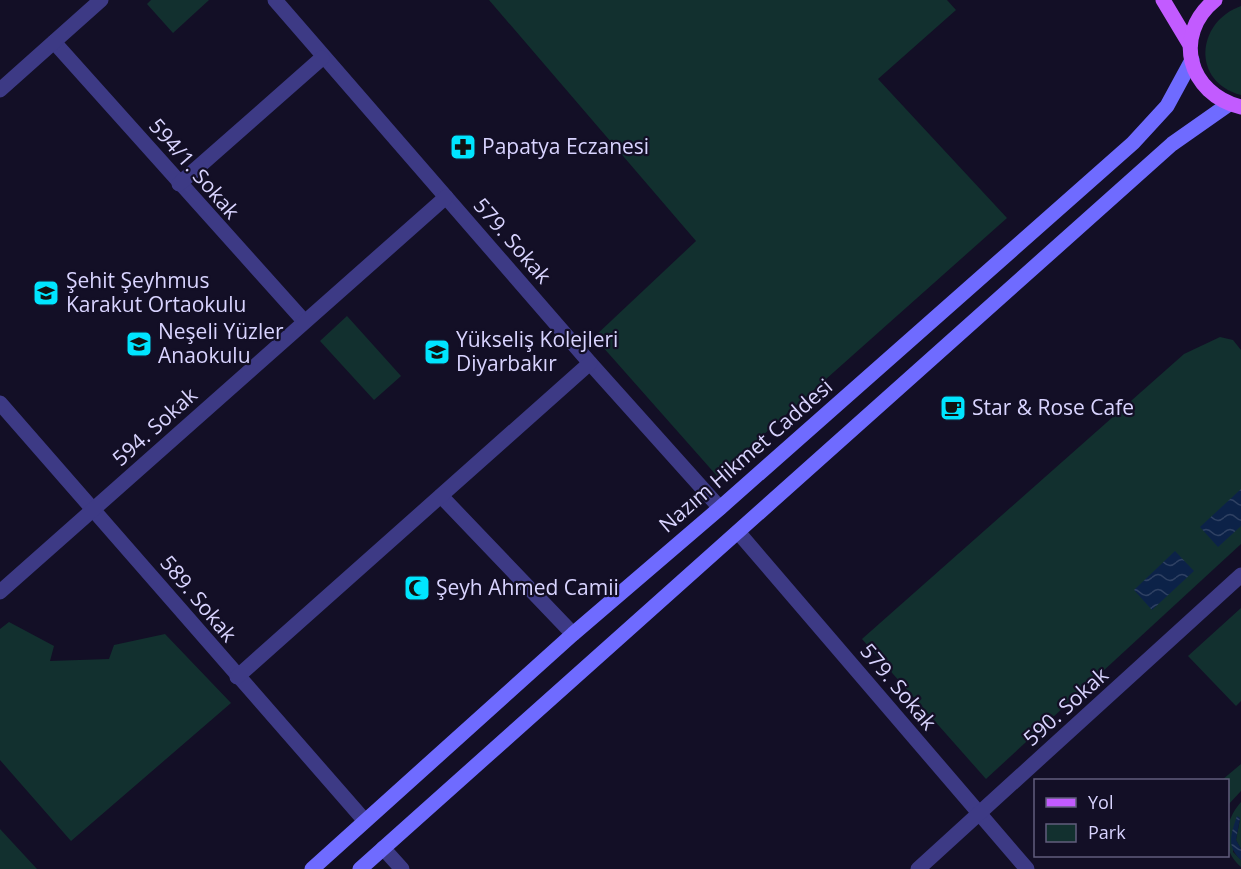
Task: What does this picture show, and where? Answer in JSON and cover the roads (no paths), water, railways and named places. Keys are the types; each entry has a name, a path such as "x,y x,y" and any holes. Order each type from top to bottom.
{"main road":[{"path":"1163,0 1190,45"},
{"path":"1215,0 1196,23 1190,45 1192,60 1201,82 1209,91 1238,106"},
{"name":"Nazım Hikmet Caddesi","path":"312,869 573,634 720,508 1133,143 1167,106 1192,60"},
{"path":"360,869 1172,144 1238,106"}],"street":[{"path":"0,90 101,0"},
{"name":"579. Sokak","path":"274,0 322,58 720,508"},
{"name":"594/1. Sokak","path":"54,42 304,321"},
{"path":"179,184 322,58"},
{"name":"594. Sokak","path":"0,592 446,197"},
{"path":"237,677 590,363"},
{"name":"589. Sokak","path":"0,403 365,821"},
{"path":"441,496 573,634"},
{"name":"579. Sokak","path":"738,532 978,815 1027,869"},
{"name":"590. Sokak","path":"918,869 1241,575"},
{"path":"383,848 402,869"}],"water":[{"path":"1241,489 1241,526 1218,547 1200,527"},
{"path":"1175,551 1194,571 1152,610 1134,590"},
{"path":"1237,816 1240,818 1236,840 1241,849 1241,860 1233,850 1231,840"}],"place":[{"name":"Papatya Eczanesi","path":"463,147"},
{"name":"Şehit Şeyhmus Karakut Ortaokulu","path":"46,293"},
{"name":"Neşeli Yüzler Anaokulu","path":"139,344"},
{"name":"Yükseliş Kolejleri Diyarbakır","path":"437,352"},
{"name":"Star & Rose Cafe","path":"953,408"},
{"name":"Şeyh Ahmed Camii","path":"417,588"}]}
